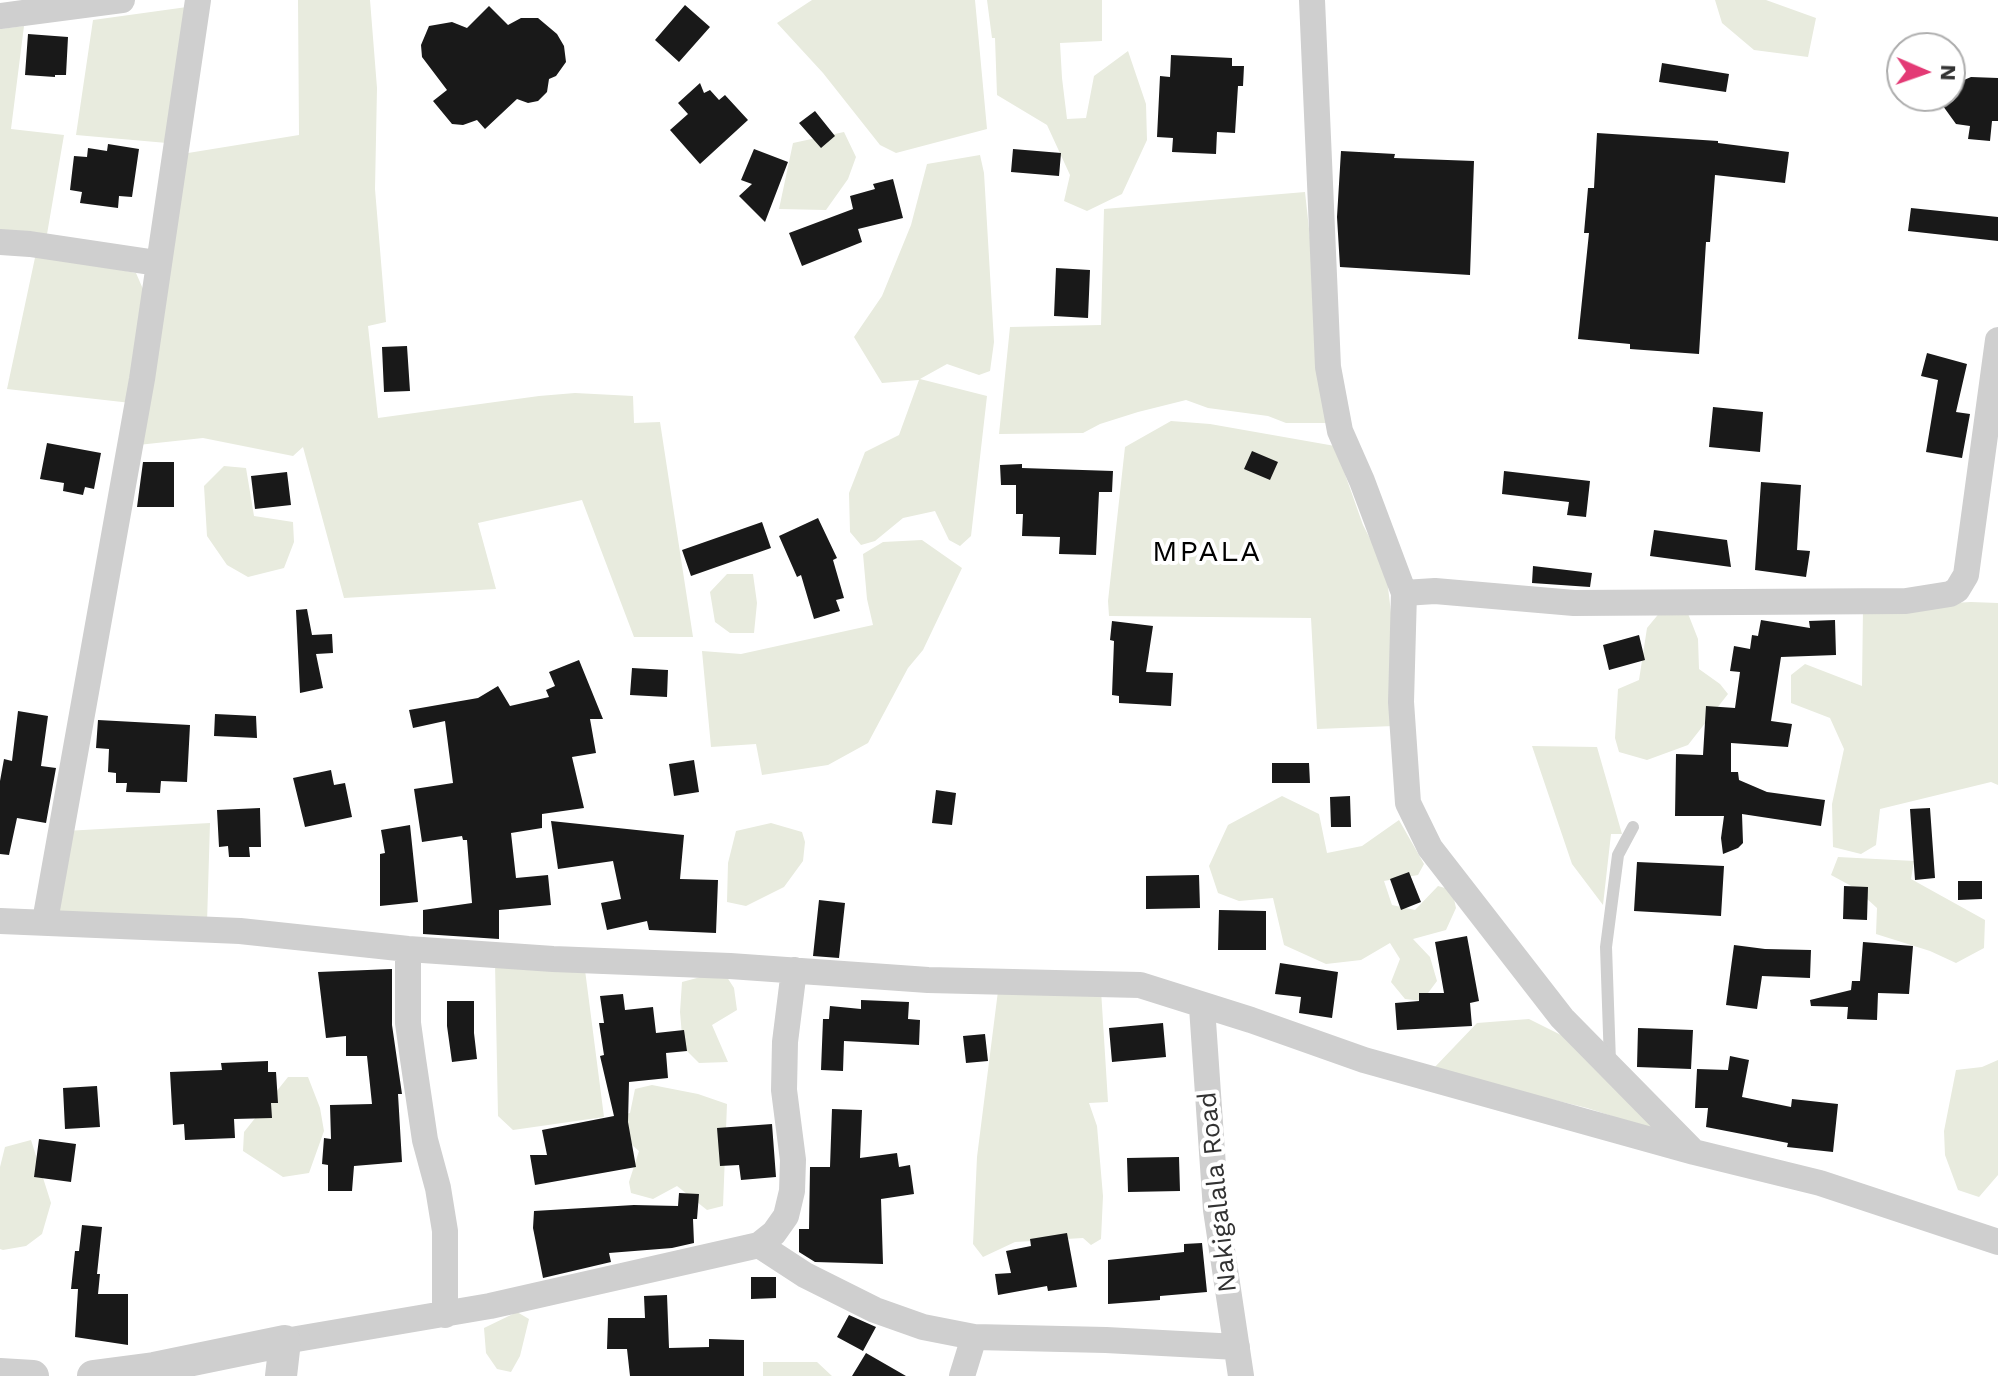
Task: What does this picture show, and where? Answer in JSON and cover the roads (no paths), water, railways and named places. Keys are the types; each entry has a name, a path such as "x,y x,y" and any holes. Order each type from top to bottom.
{"street":[{"path":"0,16 122,0"},
{"path":"45,921 142,379 198,0"},
{"path":"1312,0 1328,367 1340,431 1404,593 1401,702 1408,803 1430,848 1562,1018 1694,1152"},
{"path":"0,242 157,263"},
{"path":"1404,593 1435,591 1574,603 1906,601 1950,594 1957,590 1966,575 1998,340"},
{"path":"0,921 240,931 408,949 553,959 794,970 928,980 1140,985 1364,1060 1694,1152 1820,1183 1998,1242"},
{"path":"408,949 408,1023 425,1140 445,1231 445,1315"},
{"path":"93,1376 154,1368 285,1341 445,1315 759,1245 774,1233 786,1216 792,1191 793,1160 784,1090 787,1019 794,970"},
{"name":"Nakigalala Road","path":"1202,1007 1216,1210 1241,1376"},
{"path":"759,1245 805,1275 875,1310 923,1327 974,1337 1237,1347"},
{"path":"962,1376 974,1337"},
{"path":"281,1376 285,1341"},
{"path":"0,1374 33,1376"}],"lane":[{"path":"1611,1068 1606,947 1618,855 1633,827"}],"district":[{"name":"MPALA","path":"1207,552"}]}
